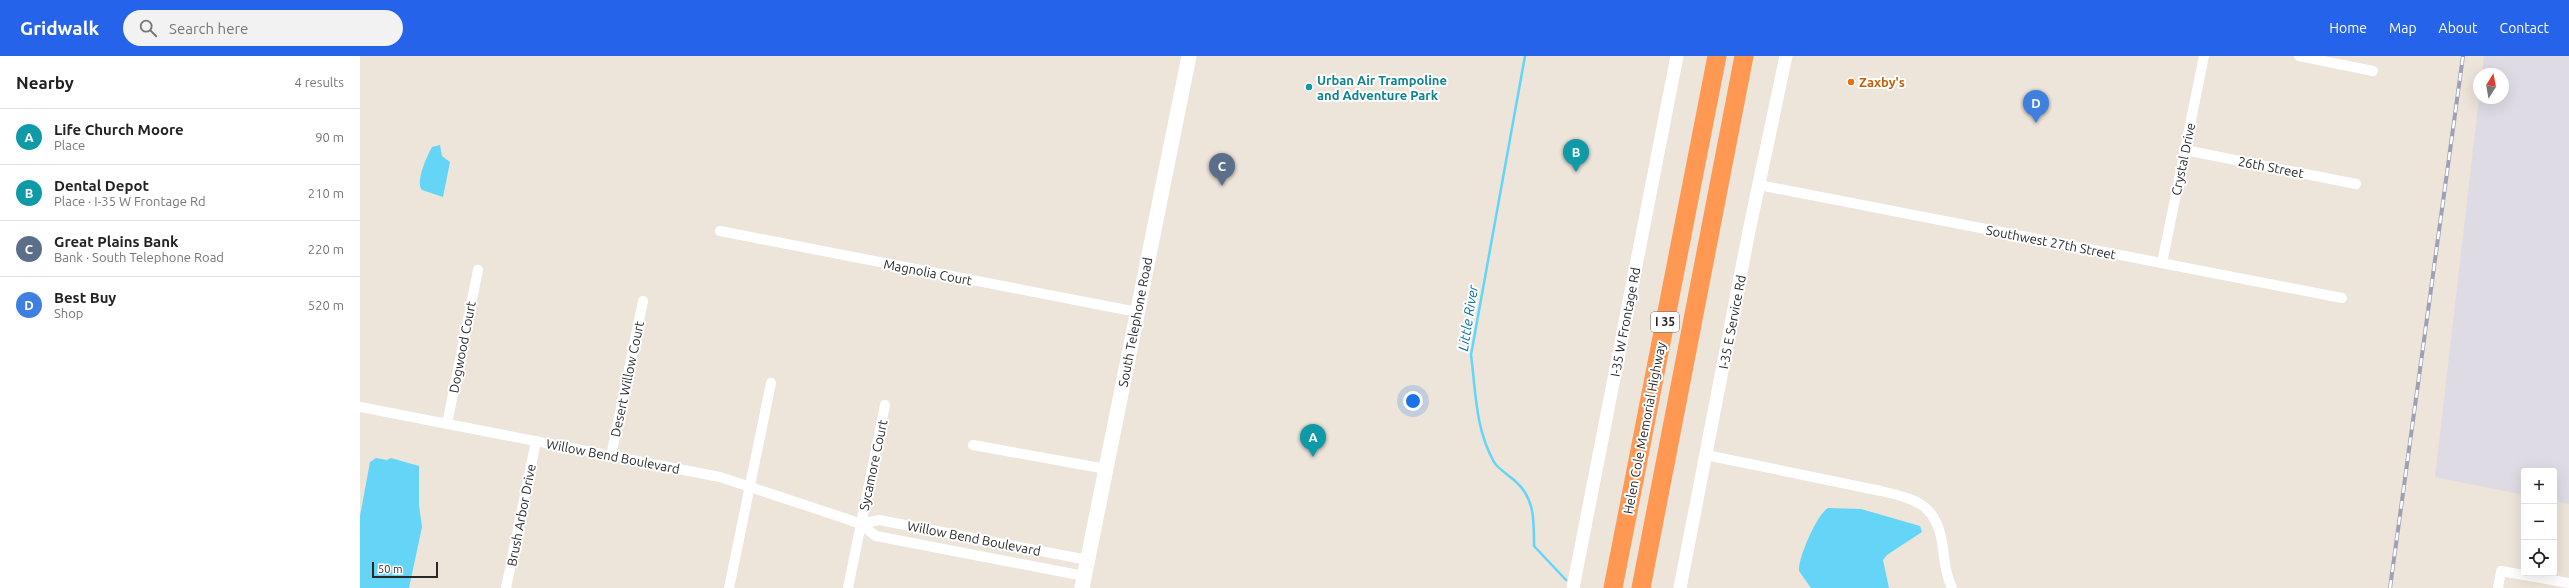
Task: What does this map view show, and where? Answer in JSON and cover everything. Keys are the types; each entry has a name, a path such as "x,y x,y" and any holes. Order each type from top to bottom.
{"highway":[{"name":"Helen Cole Memorial Highway","path":"1613,588 1717,56"},
{"name":"I 35","path":"1641,588 1744,56"}],"main road":[{"name":"South Telephone Road","path":"1083,582 1189,56"}],"street":[{"name":"I-35 W Frontage Rd","path":"1573,588 1678,56"},
{"name":"I-35 E Service Rd","path":"1680,588 1759,185 1786,56"},
{"name":"Crystal Drive","path":"2162,263 2204,56"},
{"path":"2299,56 2373,71"},
{"name":"26th Street","path":"2185,150 2356,184"},
{"name":"Southwest 27th Street","path":"1759,185 2342,298"},
{"name":"Magnolia Court","path":"720,231 1137,312"},
{"name":"Dogwood Court","path":"447,424 478,270"},
{"name":"Desert Willow Court","path":"611,456 643,301"},
{"path":"730,588 771,383"},
{"name":"Sycamore Court","path":"848,588 885,405"},
{"name":"Willow Bend Boulevard","path":"360,407 720,477 860,524 876,536 1083,582"},
{"name":"Brush Arbor Drive","path":"506,588 536,441"},
{"path":"973,445 1106,469"},
{"path":"1706,455 1881,490 1908,497 1923,504 1933,514 1941,530 1946,574 1952,588"},
{"name":"Willow Bend Boulevard","path":"860,524 879,520 1088,560"},
{"path":"2498,588 2501,571 2569,583"}],"shaded area":[{"path":"2484,56 2569,56 2569,504 2557,502 2557,468 2521,468 2521,494 2435,477 2478,104 2509,104 2509,68 2483,68"}],"water":[{"path":"440,145 442,156 450,162 443,197 422,190 420,186 422,169 427,156 432,147"},
{"path":"376,458 387,460 391,458 419,466 419,505 422,527 409,588 360,588 360,516 370,462"},
{"path":"1828,508 1861,509 1920,526 1922,532 1887,555 1883,560 1889,588 1811,588 1799,571 1800,565 1809,537 1819,519"}],"waterway":[{"name":"Little River","path":"1525,56 1471,355 1477,410 1483,436 1488,449 1496,465 1522,488 1530,502 1534,528 1534,546 1566,580"}],"railway":[{"path":"2390,588 2463,56"}],"place":[{"name":"Zaxby's","path":"1851,82"},
{"name":"Urban Air Trampoline and Adventure Park","path":"1309,87"},
{"name":"Best Buy","path":"2036,123"},
{"name":"Dental Depot","path":"1576,172"},
{"name":"Great Plains Bank","path":"1222,186"},
{"name":"Life Church Moore","path":"1313,457"}]}
